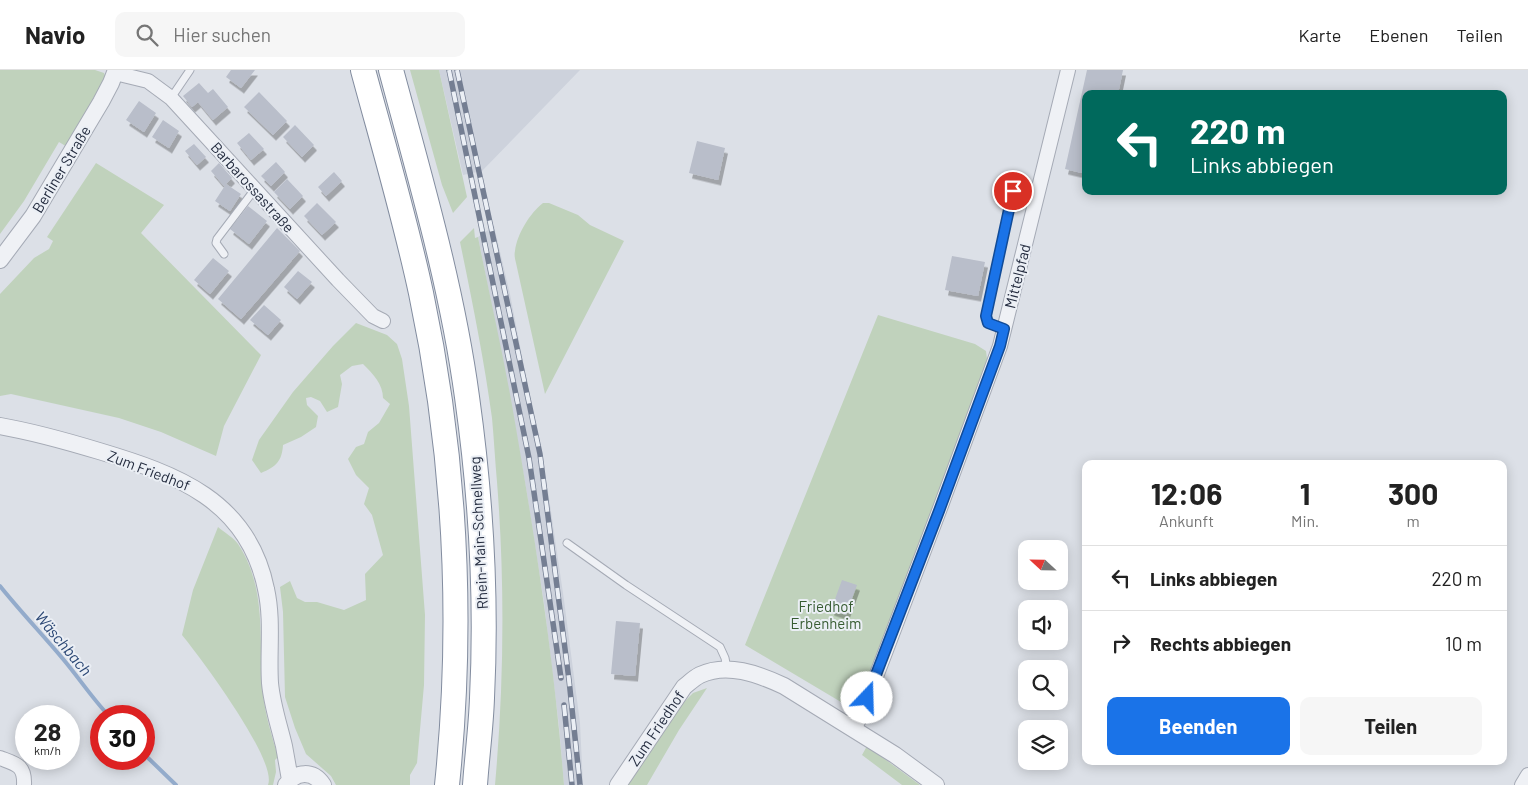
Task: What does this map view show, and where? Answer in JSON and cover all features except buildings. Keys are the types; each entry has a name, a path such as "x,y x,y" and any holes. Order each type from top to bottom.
{"highway":[{"name":"Rhein-Main-Schnellweg","path":"363,70 421,292 440,401 451,493 456,595 454,702 447,785"},
{"name":"Rhein-Main-Schnellweg","path":"391,70 447,284 467,396 478,489 484,590 482,699 475,785"}],"street":[{"name":"Mittelpfad","path":"854,730 939,511 1000,346 1068,70"},
{"name":"Barbarossastraße","path":"115,71 148,82 172,98 361,304 378,319"},
{"name":"Berliner Straße","path":"0,260 33,216 100,102 115,71"},
{"name":"Zum Friedhof","path":"0,426 51,437 126,459 184,481 211,499 232,519 251,547 260,566 266,589 270,622 271,690 293,779 313,776 323,785"},
{"name":"Zum Friedhof","path":"618,785 684,687 698,676 710,671 727,670 746,672 784,686 895,755 936,785"},
{"path":"0,758 18,765 23,779"},
{"path":"1522,785 1528,775"}],"lane":[{"path":"172,98 190,70"},
{"path":"224,254 216,244 217,239 255,189"},
{"path":"1004,329 988,323 986,316 1013,191 1037,196"},
{"path":"567,542 626,585 720,647 725,658 727,670"}],"shaded area":[{"path":"439,70 580,70 482,171 463,175"},
{"path":"494,226 510,294 548,491 580,723 583,785 564,785 544,603 527,494 478,237"}],"green space":[{"path":"0,70 95,70 104,73 107,81 69,148 59,142 24,201 0,234"},
{"path":"410,70 439,70 467,197 453,213 442,185"},
{"path":"96,163 164,205 141,233 261,355 224,426 216,456 161,432 119,418 11,394 0,396 0,294 34,258 49,249 53,241 47,237"},
{"path":"543,203 549,203 578,215 590,225 624,241 545,394 515,260 518,238 533,212"},
{"path":"474,228 475,238 478,237 504,363 528,500 555,689 564,785 495,785 502,671 500,520 492,418 482,352 460,242"},
{"name":"Friedhof Erbenheim","path":"878,315 975,344 986,351 987,359 861,698 853,704 846,705 745,645"},
{"path":"356,323 387,335 397,344 402,359 409,406 425,615 424,685 417,763 410,775 410,785 336,785 331,776 306,754 285,697 283,612 280,587 290,581 297,598 305,602 317,602 344,610 366,600 365,574 383,555 372,515 364,504 369,488 356,475 348,459 356,447 364,444 368,432 379,423 390,404 383,398 383,393 377,380 363,364 352,366 340,375 342,384 338,407 327,412 320,401 311,397 306,398 307,405 318,416 316,427 301,437 283,445 280,459 266,471 261,473 252,460 259,440 293,392"},
{"path":"218,527 238,544 254,579 260,617 264,701 278,757 275,760 276,772 273,785 268,785 268,773 250,733 220,686 182,635 193,590"},
{"path":"707,688 679,730 647,785 627,785 681,705 693,693"},
{"path":"867,746 920,785 902,785 862,755"}],"waterway":[{"name":"Wäschbach","path":"0,586 100,705"},
{"name":"Wäschbach","path":"155,765 176,785"}],"railway":[{"path":"449,70 529,458 561,678"},
{"path":"457,70 540,454 569,680 580,785"},
{"path":"564,705 572,785"}],"route":[{"path":"867,698 1000,346 1004,329 988,323 986,316 1013,191"}]}
